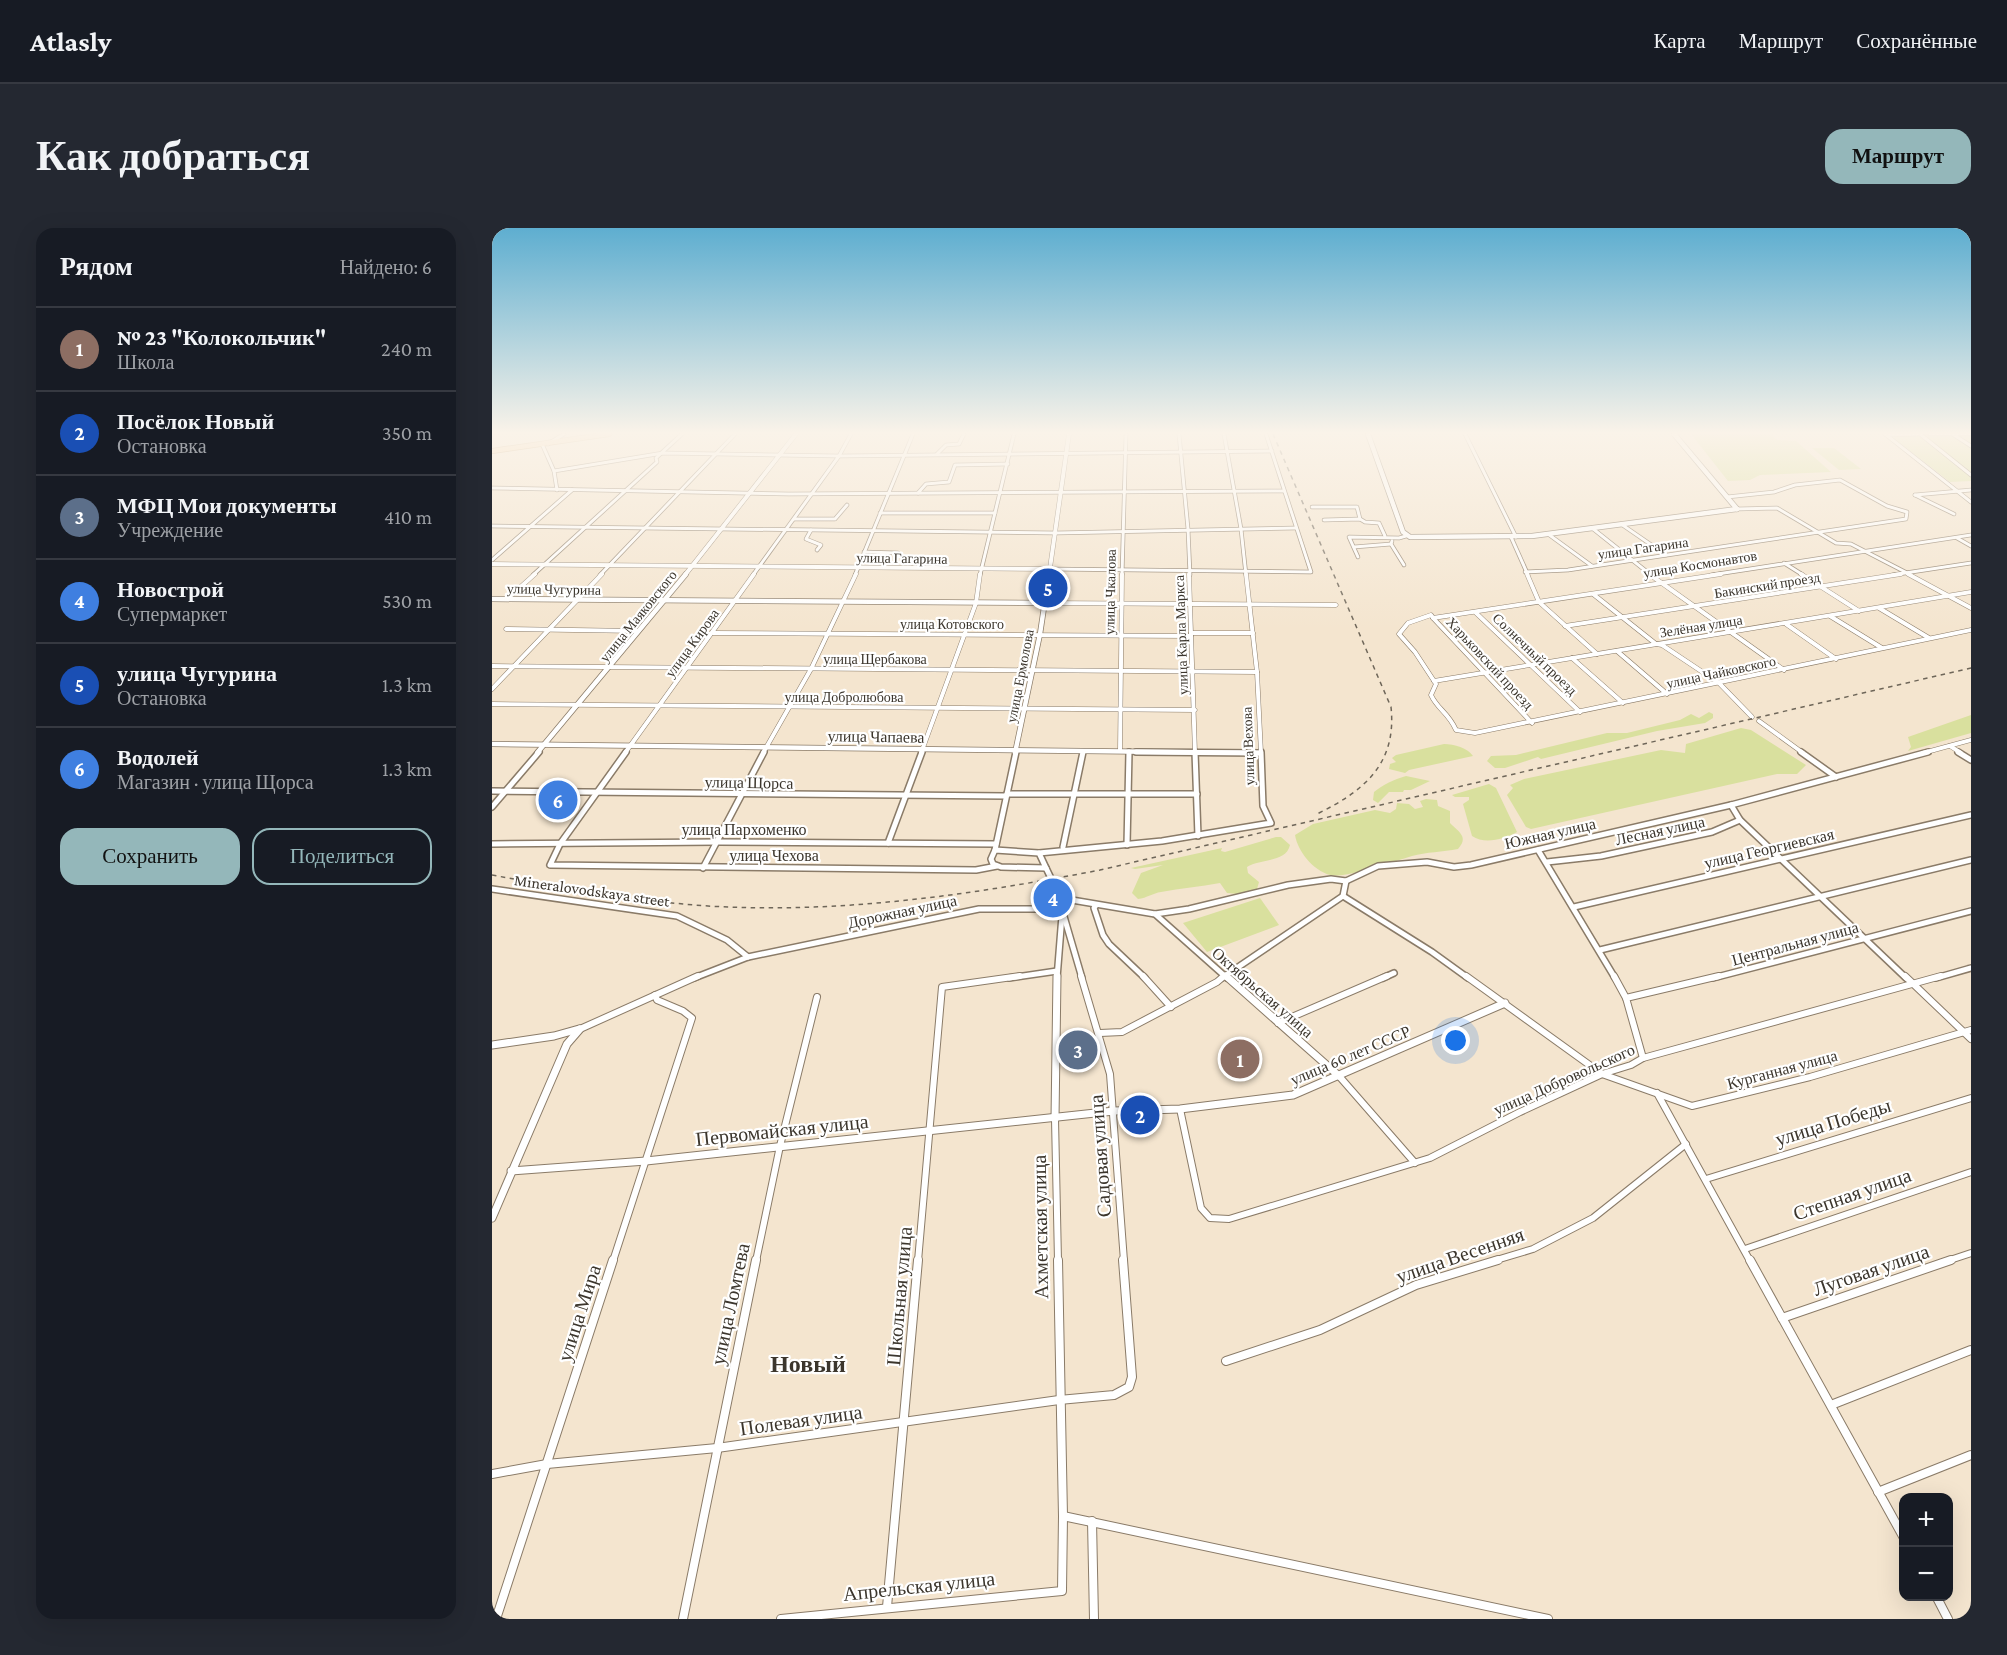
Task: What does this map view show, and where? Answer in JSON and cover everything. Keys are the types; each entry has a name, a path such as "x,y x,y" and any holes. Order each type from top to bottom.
{"main road":[{"path":"1391,499 1406,536 1514,537 1737,509"},
{"path":"1729,499 1737,509"}],"street":[{"path":"492,562 562,499"},
{"path":"507,599 614,499"},
{"path":"492,689 671,499"},
{"name":"улица Маяковского","path":"492,807 665,601 746,499"},
{"name":"улица Кирова","path":"550,865 560,843 808,499"},
{"path":"702,868 718,842 740,794 811,669 844,602 885,499"},
{"path":"888,843 976,603 981,570 999,499"},
{"name":"улица Ермолова","path":"995,847 1026,708 1046,603 1060,499"},
{"name":"улица Чкалова","path":"1120,751 1123,499"},
{"name":"улица Карла Маркса","path":"1185,499 1188,530 1198,836"},
{"name":"улица Вехова","path":"1039,853 1063,847 1127,845 1198,836 1270,823 1263,806 1257,672 1236,499"},
{"path":"1287,499 1311,572"},
{"path":"1496,499 1514,537 1525,572 1539,602 1597,654"},
{"name":"улица Гагарина","path":"1525,572 1592,566 1906,519 1907,512 1874,499"},
{"path":"1923,499 1954,514"},
{"path":"794,519 835,519 847,505"},
{"path":"1312,507 1357,507 1360,519"},
{"path":"1737,509 1777,508 1836,543 1851,544 1866,551 1971,608"},
{"path":"880,513 995,513"},
{"path":"1324,520 1360,519 1365,522 1379,523 1384,536"},
{"path":"1621,524 1666,555"},
{"path":"492,526 1056,533 1296,528"},
{"path":"1592,528 1631,560 1784,670"},
{"path":"810,530 806,539 821,545 818,550"},
{"path":"1548,534 1592,566"},
{"name":"улица Космонавтов","path":"1434,681 1428,676 1415,650 1399,634 1400,630 1412,619 1431,615 1433,618 1475,612 1971,535"},
{"path":"1354,547 1391,544 1406,536"},
{"path":"1358,557 1348,537 1399,538"},
{"path":"1957,538 1971,546"},
{"path":"1391,544 1404,565"},
{"path":"864,552 898,554"},
{"name":"улица Гагарина","path":"492,562 981,570 1311,572"},
{"path":"1784,563 1859,611"},
{"name":"Бакинский проезд","path":"1565,626 1971,563"},
{"name":"Зелёная улица","path":"1434,681 1971,592"},
{"path":"1593,594 1656,644 1662,645 1719,683 1752,717"},
{"name":"улица Чугурина","path":"492,599 1336,605"},
{"path":"1879,608 1929,638"},
{"name":"Солнечный проезд","path":"1475,612 1580,712"},
{"path":"1830,616 1882,648"},
{"name":"Харьковский проезд","path":"1433,618 1532,723"},
{"path":"1785,623 1836,658"},
{"path":"506,629 638,632"},
{"name":"улица Чайковского","path":"1434,681 1436,684 1431,696 1450,716 1456,730 1475,733 1971,630"},
{"name":"улица Котовского","path":"713,633 1122,635 1253,633"},
{"path":"1617,651 1667,694"},
{"path":"1572,658 1623,703"},
{"name":"улица Щербакова","path":"492,666 1257,672"},
{"name":"улица Добролюбова","path":"492,704 1195,710"},
{"path":"1759,721 1836,777"},
{"name":"Южная улица","path":"1155,914 1189,909 1288,885 1331,879 1346,881 1378,866 1427,862 1454,867 1538,850 1731,805 1971,740"},
{"name":"улица Чапаева","path":"492,744 1260,753"},
{"path":"1949,746 1971,760"},
{"path":"1063,847 1083,751"},
{"path":"1127,845 1129,752"},
{"name":"улица Щорса","path":"492,791 905,795 1197,794"},
{"path":"1731,805 1740,820 1911,983 1967,1031 1971,1039"},
{"name":"улица Георгиевская","path":"1574,907 1971,815"},
{"name":"Лесная улица","path":"1547,862 1624,852 1712,832 1721,829 1727,822 1740,820"},
{"name":"улица Пархоменко","path":"492,844 888,843 995,847"},
{"path":"1039,853 995,847 992,861 997,866 1047,868"},
{"path":"1538,850 1600,950 1626,998 1643,1058"},
{"name":"Ахметская улица","path":"1039,853 1064,903 1057,971 1055,1119 1063,1516 1062,1590"},
{"path":"1600,950 1971,860"},
{"name":"улица Чехова","path":"550,865 976,870 997,866"},
{"path":"1100,1033 1122,1032 1217,982 1342,896 1346,888 1346,881"},
{"name":"Mineralovodskaya street","path":"492,889 677,916 727,940 748,957"},
{"name":"Курганная улица","path":"1342,896 1432,952 1602,1074 1697,1106 1967,1031"},
{"path":"1060,898 1155,914"},
{"path":"1096,905 1094,908 1102,935 1171,1006"},
{"name":"Дорожная улица","path":"580,1029 748,957 979,909 1063,910"},
{"name":"Садовая улица","path":"1063,910 1100,1033 1110,1074 1114,1111 1132,1377 1129,1387 1114,1395"},
{"name":"Центральная улица","path":"1626,998 1737,972 1971,911"},
{"name":"Октябрьская улица","path":"1155,914 1339,1076 1415,1163"},
{"name":"улица Добровольского","path":"1180,1110 1201,1208 1210,1218 1228,1220 1430,1158 1520,1112 1602,1074 1631,1065 1643,1058 1971,968"},
{"name":"Школьная улица","path":"887,1607 942,987 1057,971"},
{"path":"1278,1023 1394,973"},
{"name":"улица Мира","path":"496,1619 692,1018 683,1011 657,1000 655,995"},
{"name":"улица Ломтева","path":"683,1619 780,1146 817,997"},
{"name":"улица 60 лет СССР","path":"1055,1119 1114,1111 1180,1110 1293,1095 1505,1003"},
{"path":"492,1045 554,1036 580,1029"},
{"path":"492,1218 567,1044 580,1029"},
{"path":"554,1036 567,1044"},
{"path":"1657,1093 1899,1529"},
{"name":"улица Победы","path":"1706,1179 1971,1098"},
{"name":"Первомайская улица","path":"512,1171 646,1161 1055,1119"},
{"name":"улица Весенняя","path":"1226,1361 1320,1330 1416,1285 1533,1249 1593,1218 1686,1144"},
{"name":"Степная улица","path":"1745,1249 1971,1172"},
{"name":"Луговая улица","path":"1782,1318 1971,1253"},
{"path":"1831,1405 1971,1350"},
{"name":"Полевая улица","path":"492,1474 547,1464 717,1448 1059,1400 1114,1395"},
{"path":"1878,1492 1971,1455"},
{"path":"1063,1516 1548,1619"},
{"path":"1092,1521 1094,1619"},
{"name":"Апрельская улица","path":"781,1619 1062,1590"},
{"path":"1939,1601 1948,1619"}],"green space":[{"path":"1709,712 1713,714 1713,718 1705,723 1657,731 1541,759 1538,757 1505,768 1495,768 1487,761 1491,756 1516,755 1607,733 1627,733 1680,720 1691,714 1699,718"},
{"path":"1971,715 1971,733 1908,751 1911,747 1908,737"},
{"path":"1741,728 1751,730 1806,765 1797,774 1777,774 1531,829 1526,827 1507,795 1513,788 1510,785 1524,779 1661,750 1685,753 1686,744"},
{"path":"1444,744 1460,747 1473,756 1409,770 1405,773 1389,769 1390,764 1396,762 1392,758 1396,755"},
{"path":"1406,776 1430,781 1411,790 1389,792 1378,803 1373,800 1374,792 1378,789"},
{"path":"1489,784 1496,788 1517,832 1489,841 1472,836 1463,804 1469,800 1469,797 1452,795"},
{"path":"1437,800 1438,806 1450,811 1450,823 1463,838 1458,849 1417,855 1337,876 1324,873 1312,865 1299,848 1295,835 1313,824 1375,810 1390,813 1396,809 1397,803 1409,804 1415,809 1423,807 1420,801"},
{"path":"1281,837 1290,845 1288,851 1284,855 1247,867 1248,873 1259,882 1257,889 1238,894 1227,893 1220,883 1158,893 1138,899 1132,893 1141,873 1163,865 1131,868 1222,848 1221,851 1225,852"},
{"path":"1260,898 1279,925 1207,952 1183,923"}],"railway":[{"path":"1301,499 1391,707 1389,745 1383,760 1363,785 1349,796 1317,814"},
{"path":"492,875 626,897 708,906 757,908 856,905 954,894 1100,870 1971,668"}],"place":[{"name":"улица Чугурина","path":"1048,588"},
{"name":"Водолей","path":"558,800"},
{"name":"Новострой","path":"1053,898"},
{"name":"МФЦ Мои документы","path":"1078,1050"},
{"name":"№ 23 \"Колокольчик\"","path":"1240,1059"},
{"name":"Посёлок Новый","path":"1140,1115"}],"district":[{"name":"Новый","path":"808,1364"}]}
